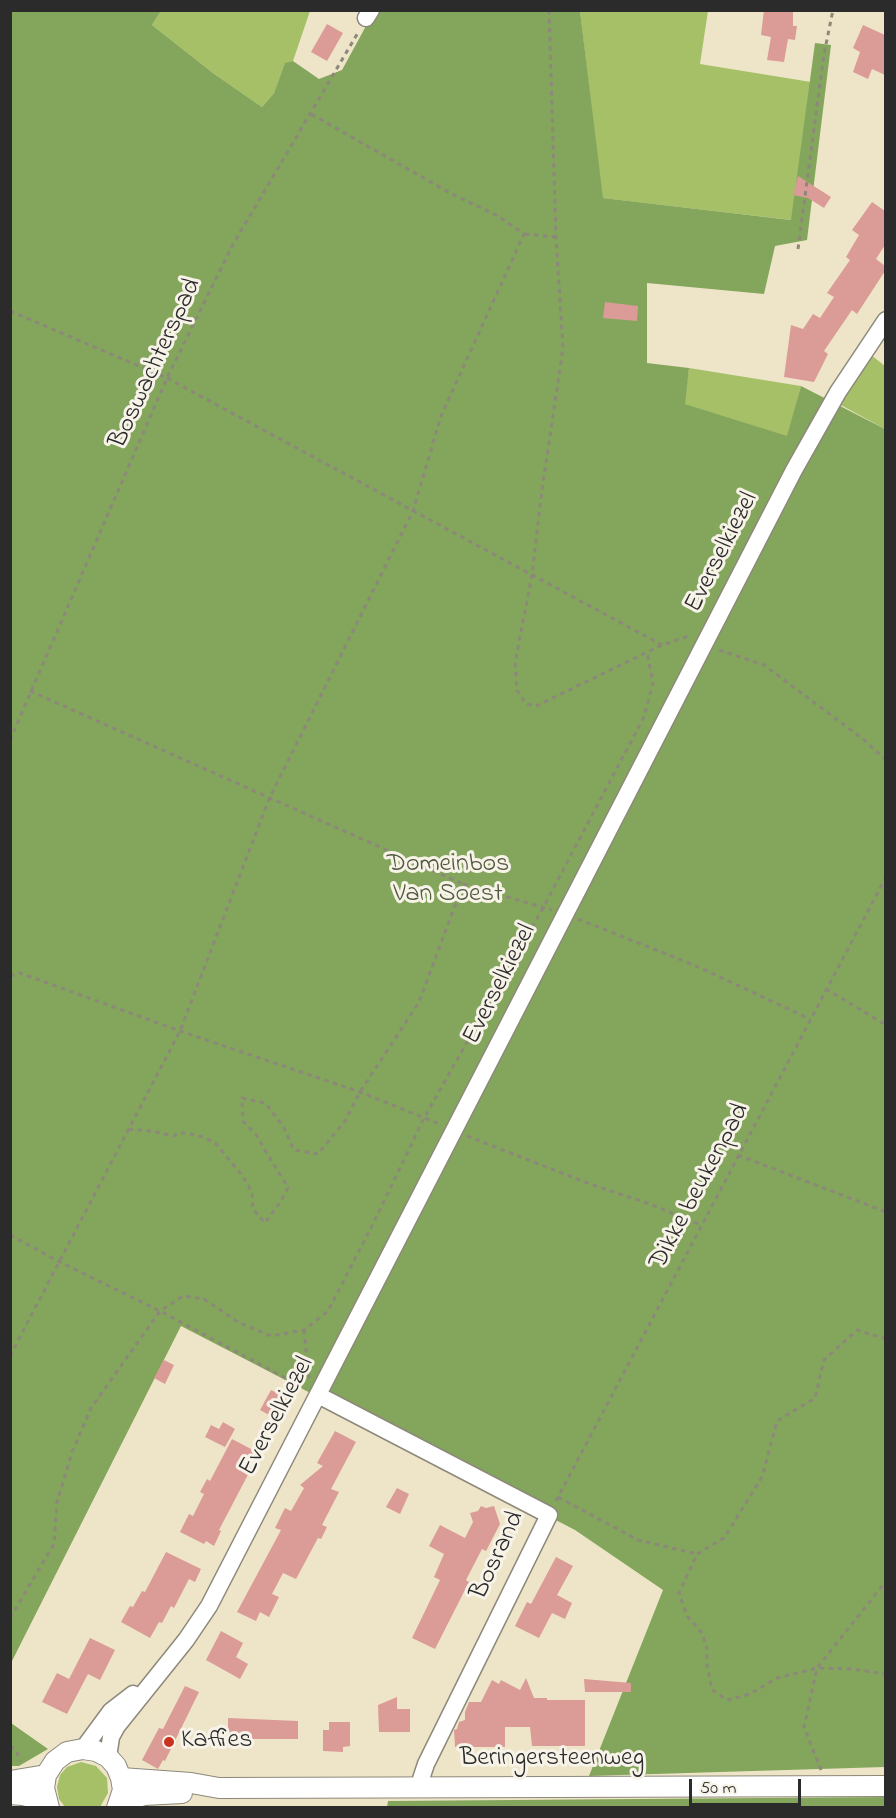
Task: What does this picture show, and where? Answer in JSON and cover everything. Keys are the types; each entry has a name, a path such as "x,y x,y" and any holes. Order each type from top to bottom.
{"main road":[{"path":"47,1804 44,1788 46,1775 54,1761 67,1752 83,1749 96,1751 108,1757 116,1766 121,1778"},
{"path":"18,1775 46,1775"},
{"name":"Beringersteenweg","path":"118,1805 123,1790 121,1778 191,1783 219,1788"},
{"name":"Beringersteenweg","path":"118,1805 144,1795 219,1788 885,1786"},
{"path":"10,1794 23,1795 47,1804"}],"street":[{"name":"Everselkiezel","path":"108,1757 111,1737 117,1726 186,1640 210,1605 794,470 838,392 885,320"},
{"name":"Bosrand","path":"318,1395 549,1515 426,1764 418,1788"},
{"name":"Everselkiezel","path":"83,1749 111,1712 160,1673"}],"path":[{"path":"549,10 556,237 563,348 532,575 515,663 517,690 526,704 536,706 662,645 686,637 706,642 722,651 764,665 863,739 885,760"},
{"path":"798,249 824,54 833,10"},
{"name":"Boswachterspad","path":"10,740 167,378 232,246 368,14"},
{"path":"311,114 450,193 498,216 524,234 556,237"},
{"path":"10,1356 180,1031 269,799 413,512 441,416 524,234"},
{"path":"10,311 167,378 662,645"},
{"path":"10,1618 54,1544 57,1502 72,1452 91,1408 160,1311 183,1296 204,1299 238,1322 271,1336 304,1330 328,1311 424,1118 543,908 644,717 653,682 647,652"},
{"path":"30,691 463,884 566,915 694,965 810,1019"},
{"name":"Dikke beukenpad","path":"549,1515 885,877"},
{"path":"128,1129 174,1136 178,1133 186,1133 204,1137 216,1144 252,1191 253,1209 265,1223 288,1188 256,1135 243,1121 242,1098 265,1103 283,1126 294,1150 318,1154 345,1121 360,1092 419,1002 463,884"},
{"path":"10,976 20,974 360,1092 590,1185 647,1203 701,1225"},
{"path":"826,989 885,1024"},
{"path":"738,1155 885,1212"},
{"path":"10,1235 318,1395"},
{"path":"304,1330 310,1380 318,1395"},
{"path":"885,1339 857,1330 824,1360 814,1398 777,1421 762,1477 724,1538 697,1554 679,1593 687,1616 702,1633 707,1649 707,1666 712,1690 727,1700 750,1694 777,1678 817,1668 852,1669 885,1674"},
{"path":"558,1497 638,1540 697,1554"},
{"path":"827,1786 804,1727 817,1668 885,1581"},
{"path":"10,1746 15,1749 18,1775"}],"green space":[{"name":"Domeinbos Van Soest","path":"11,11 161,11 152,25 213,73 262,107 274,93 285,63 293,61 319,79 342,70 372,15 365,11 580,11 603,198 791,220 815,43 831,45 807,240 775,246 764,294 647,283 647,363 689,368 685,404 787,436 801,386 885,429 885,1767 589,1776 663,1590 575,1530 181,1326 11,1663"},
{"path":"161,11 310,11 293,61 285,64 274,93 262,107 213,73 152,25"},
{"path":"580,11 708,11 700,64 811,82 792,220 602,198"},
{"path":"871,355 885,366 885,429 839,404"},
{"path":"689,368 801,386 788,437 684,404"},
{"path":"11,1723 48,1749 19,1766 11,1766"},
{"path":"81,1762 96,1766 107,1778 108,1793 100,1807 65,1807 59,1799 57,1787 60,1775 67,1767"},
{"path":"886,1797 885,1808 387,1807 388,1801"}],"building":[{"path":"764,10 793,10 793,26 797,26 795,40 788,39 784,62 767,60 771,37 761,35"},
{"path":"327,24 343,33 327,61 311,52"},
{"path":"863,25 885,35 885,75 872,69 868,79 853,72 860,52 853,48"},
{"path":"798,176 831,197 824,208 808,198 793,195"},
{"path":"872,202 885,211 885,245 876,259 885,266 885,271 857,314 852,310 824,351 828,354 814,382 784,377 791,325 803,329 813,314 820,318 834,297 827,293 850,260 846,257 859,235 852,230"},
{"path":"605,302 638,306 637,321 603,318"},
{"path":"164,1360 174,1365 165,1384 154,1378"},
{"path":"271,1390 289,1399 278,1420 260,1410"},
{"path":"223,1422 235,1429 225,1447 205,1437 211,1425 219,1429"},
{"path":"335,1431 356,1442 331,1489 339,1492 322,1525 327,1527 321,1539 318,1538 296,1579 283,1573 272,1594 279,1597 269,1617 260,1612 256,1621 237,1612 281,1530 275,1528 285,1508 291,1511 304,1488 300,1485 323,1466 317,1463"},
{"path":"232,1439 255,1451 248,1465 252,1467 219,1530 221,1531 214,1546 206,1541 204,1544 180,1532 189,1514 193,1516 204,1494 200,1492 207,1479 210,1481"},
{"path":"397,1488 409,1494 400,1514 386,1507"},
{"path":"481,1506 486,1508 494,1506 500,1524 486,1551 482,1549 466,1580 469,1582 435,1649 412,1638 440,1580 434,1577 444,1554 429,1546 440,1525 465,1538 473,1522 470,1513 478,1511"},
{"path":"166,1552 201,1569 195,1582 189,1579 174,1608 171,1606 162,1623 159,1622 150,1638 121,1622 142,1591 145,1592"},
{"path":"556,1557 573,1566 557,1595 572,1603 565,1619 552,1613 539,1638 515,1626 527,1602 531,1604"},
{"path":"221,1631 243,1643 236,1657 248,1664 240,1679 206,1660"},
{"path":"90,1638 115,1650 100,1680 88,1674 67,1714 42,1702 57,1673 69,1679"},
{"path":"526,1678 534,1698 585,1700 585,1746 532,1746 530,1727 505,1727 505,1747 455,1747 454,1730 457,1729 459,1722 465,1720 469,1702 481,1702 492,1680 499,1684 501,1680 520,1690"},
{"path":"584,1679 631,1683 631,1692 585,1692"},
{"path":"185,1686 199,1692 165,1761 163,1760 158,1769 142,1760 159,1728 163,1729"},
{"path":"397,1697 397,1709 410,1709 410,1732 379,1732 378,1705"},
{"path":"228,1718 298,1721 298,1739 228,1739"},
{"path":"329,1722 350,1722 350,1746 343,1747 343,1752 323,1751 323,1730 329,1730"}],"place":[{"name":"Kaffies","path":"169,1742"}]}
